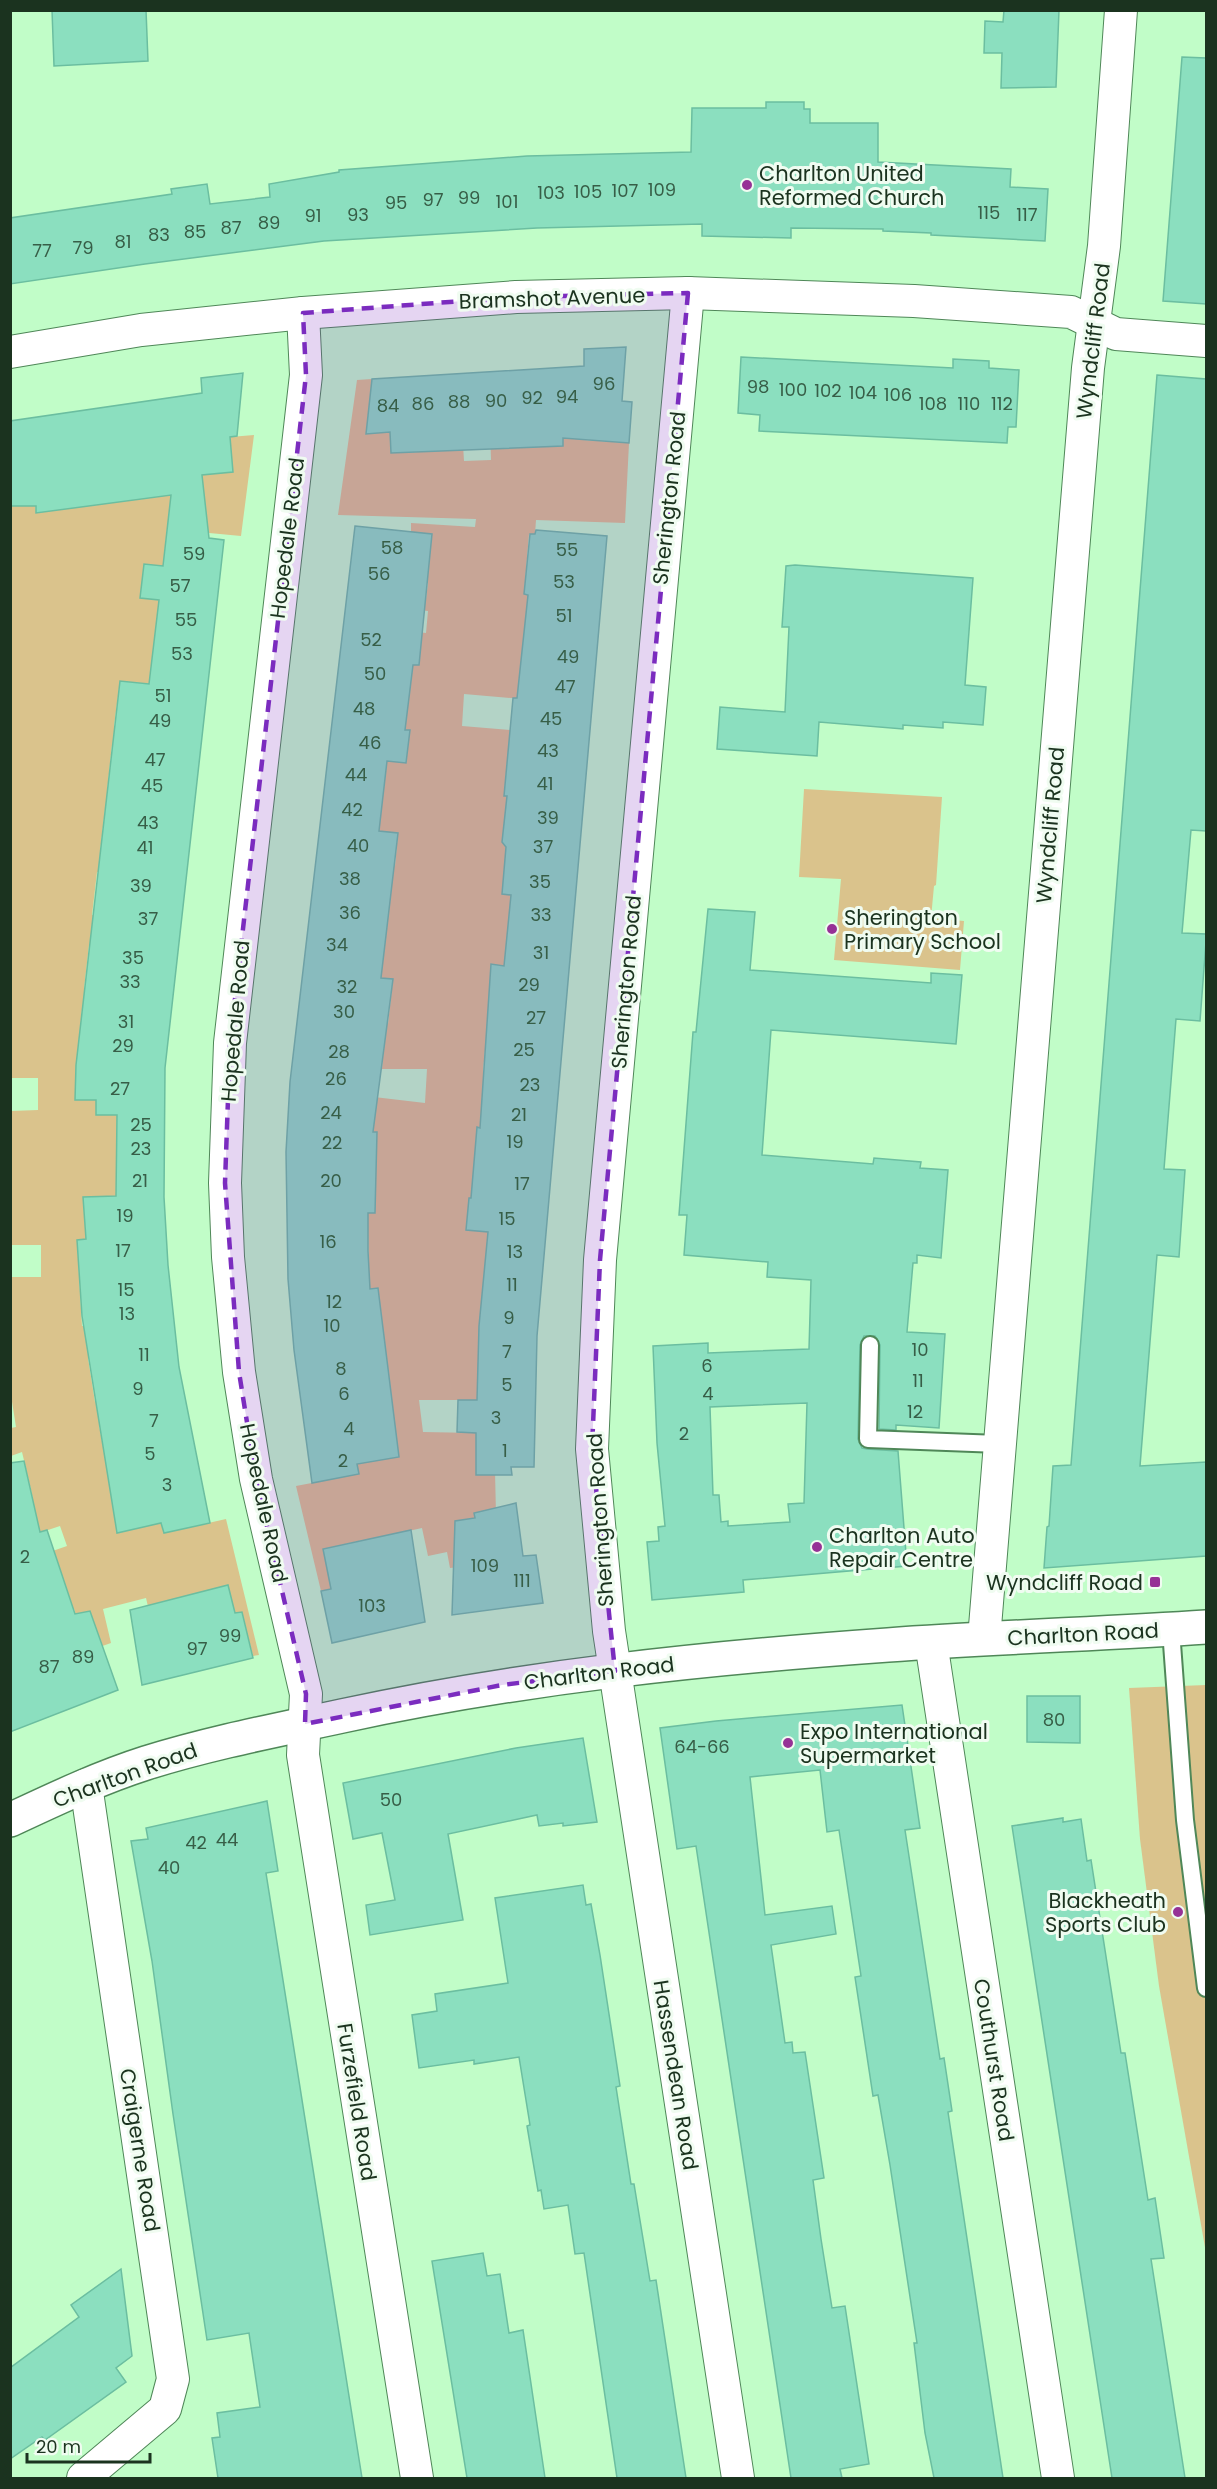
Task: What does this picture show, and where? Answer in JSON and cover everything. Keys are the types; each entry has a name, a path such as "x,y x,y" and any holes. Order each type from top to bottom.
{"main road":[{"name":"Charlton Road","path":"10,1820 86,1785 197,1748 502,1685 759,1655 931,1642 1206,1628"}],"street":[{"name":"Wyndcliff Road","path":"984,1639 1093,323 1104,246 1121,10"},
{"name":"Bramshot Avenue","path":"10,352 141,330 303,313 516,297 688,293 914,301 1062,311 1071,312 1116,334 1206,341"},
{"name":"Sherington Road","path":"615,1671 591,1449 600,1260 688,293"},
{"name":"Hopedale Road","path":"303,313 306,375 230,1043 225,1183 228,1257 239,1372 256,1479 306,1694 305,1724"},
{"name":"Couthurst Road","path":"931,1642 1058,2478"},
{"name":"Hassendean Road","path":"615,1671 738,2478"},
{"name":"Furzefield Road","path":"305,1724 303,1755 417,2478"},
{"name":"Craigerne Road","path":"83,2478 165,2409 173,2379 86,1785"}],"lane":[{"path":"870,1345 868,1439 999,1444"},
{"path":"1171,1630 1185,1820 1206,1988"}],"highlighted area":[{"path":"688,293 600,1260 592,1449 615,1671 502,1685 305,1724 306,1694 256,1479 239,1372 225,1183 230,1043 306,375 303,313 516,297"}],"shaded area":[{"path":"372,379 366,433 390,432 391,453 419,452 418,431 462,429 464,461 491,460 490,427 562,424 583,440 629,443 625,523 536,520 535,534 529,534 524,594 544,596 535,700 464,694 462,726 510,730 504,795 520,798 505,863 502,893 511,895 508,928 511,966 491,965 489,997 508,999 487,1030 483,1071 502,1072 480,1128 477,1127 475,1149 491,1200 469,1198 466,1230 488,1232 479,1330 477,1400 419,1400 423,1432 476,1433 495,1471 496,1515 468,1566 450,1568 447,1552 428,1556 422,1528 381,1537 371,1580 363,1540 323,1549 331,1589 321,1591 296,1486 359,1474 357,1464 378,1288 337,1292 369,1272 368,1230 334,1213 375,1213 375,1170 334,1152 376,1154 377,1133 373,1132 374,1097 425,1103 427,1069 382,1069 384,1045 344,1040 348,1019 388,1024 393,979 352,975 387,866 395,866 398,833 379,831 387,761 406,763 410,731 391,728 396,681 411,682 413,665 402,630 426,633 428,611 404,608 426,599 428,583 407,581 428,567 432,535 411,532 411,523 475,527 476,519 338,515 357,380"},
{"path":"254,435 241,536 167,529 152,666 160,685 120,681 114,726 153,750 112,745 107,792 148,797 146,813 105,809 100,852 141,857 139,876 97,872 92,915 134,920 130,949 89,945 84,989 123,1012 82,1009 78,1052 96,1100 96,1115 117,1115 116,1196 84,1197 86,1239 77,1240 82,1326 126,1323 130,1351 88,1358 95,1402 137,1396 99,1425 107,1468 161,1523 164,1533 226,1519 259,1655 253,1656 242,1612 235,1613 228,1586 154,1632 146,1598 103,1609 111,1643 88,1651 74,1609 22,1626 12,1565 67,1546 60,1526 36,1534 32,1494 22,1452 11,1456 11,1428 16,1427 10,1389 11,1277 41,1277 41,1245 10,1245 11,1111 38,1110 38,1078 10,1078 10,506 16,506 16,466 31,464 36,512 198,441 209,474 232,472 230,437"},
{"path":"804,789 942,797 936,885 934,886 931,918 964,921 960,970 834,960 841,879 799,877"},
{"name":"Blackheath Sports Club","path":"1206,1685 1206,2253 1159,1986 1140,1839 1129,1688"}],"building":[{"path":"52,10 146,10 148,61 54,66"},
{"path":"1004,10 1059,10 1056,87 1001,88 1002,53 984,53 985,21 1003,22"},
{"path":"1182,57 1206,58 1206,304 1163,301"},
{"path":"766,102 804,102 804,109 810,109 810,123 878,123 878,162 1011,169 1010,187 1048,189 1045,241 931,235 931,233 883,231 883,229 791,228 791,238 702,236 702,224 537,228 324,241 10,284 10,218 172,194 171,189 207,184 210,204 270,197 269,184 339,172 339,170 527,156 691,152 692,108 766,108"},
{"path":"626,347 622,401 632,402 629,443 563,438 563,446 391,453 390,432 366,434 372,379 584,366 584,349"},
{"path":"741,357 953,368 953,359 989,361 989,368 1019,370 1016,427 1008,427 1007,443 759,431 760,415 738,413"},
{"path":"243,373 237,436 230,437 233,472 202,475 209,538 224,540 165,1068 164,1197 168,1265 179,1367 210,1523 164,1533 161,1523 117,1533 82,1316 77,1240 86,1239 83,1197 116,1196 117,1115 96,1115 96,1100 75,1100 76,1065 120,681 149,684 159,600 140,598 144,564 163,566 171,495 36,513 36,506 10,506 10,421 202,393 201,378"},
{"path":"1157,375 1206,379 1206,831 1191,830 1182,933 1206,934 1206,942 1200,1021 1176,1019 1164,1169 1185,1170 1179,1257 1157,1255 1140,1466 1206,1462 1206,1556 1044,1568 1053,1466 1071,1465"},
{"path":"355,526 432,534 419,665 413,665 405,730 410,730 406,763 387,761 379,831 398,833 381,978 393,979 373,1132 377,1132 375,1213 368,1213 368,1251 370,1289 378,1288 399,1457 357,1464 359,1474 312,1483 294,1350 288,1279 286,1152 290,1082"},
{"path":"536,530 607,536 537,1336 534,1467 511,1467 512,1475 476,1475 476,1433 457,1432 458,1400 477,1400 479,1326 488,1232 466,1230 477,1127 480,1128 491,964 504,966 511,895 502,894 506,847 502,842 507,796 504,796 513,698 517,698 528,595 524,594 530,534 535,534"},
{"path":"786,566 973,578 965,685 986,687 983,725 943,722 943,728 903,725 903,729 819,722 817,756 717,749 720,707 785,712 789,627 782,627"},
{"path":"708,909 755,912 750,970 931,983 931,973 962,975 956,1044 771,1030 762,1155 873,1164 874,1158 921,1162 920,1168 948,1170 941,1258 917,1255 917,1263 913,1263 907,1332 945,1334 939,1428 896,1425 896,1430 879,1429 880,1345 875,1336 864,1336 860,1345 858,1439 862,1448 898,1451 907,1566 743,1580 744,1592 652,1600 647,1542 659,1541 658,1527 665,1526 657,1443 653,1346 708,1343 708,1353 809,1349 811,1280 767,1277 768,1262 684,1255 687,1215 679,1215 693,1032 696,1032","holes":["807,1403 804,1503 788,1504 790,1522 728,1526 728,1521 721,1522 719,1495 713,1495 710,1407"]},
{"path":"24,1461 40,1532 47,1530 75,1614 90,1611 118,1690 10,1732 10,1463"},
{"path":"516,1503 523,1556 536,1555 543,1603 452,1615 455,1521 475,1518 474,1513"},
{"path":"411,1530 425,1622 332,1643 321,1591 331,1589 323,1549"},
{"path":"228,1585 235,1613 242,1612 253,1658 142,1685 130,1610"},
{"path":"1027,1696 1080,1696 1080,1743 1027,1742"},
{"path":"902,1705 920,1828 905,1830 940,2059 944,2058 952,2111 948,2112 1003,2478 934,2478 925,2433 914,2343 917,2343 890,2165 878,2095 873,2096 855,1977 861,1976 839,1830 827,1832 820,1770 750,1777 765,1915 832,1906 836,1934 771,1945 785,2043 792,2042 793,2053 805,2052 824,2178 813,2180 821,2239 832,2308 845,2306 869,2464 840,2469 842,2478 791,2478 696,1846 677,1849 660,1728"},
{"path":"583,1738 597,1822 539,1826 537,1815 448,1834 463,1920 370,1935 366,1905 395,1900 382,1833 353,1839 343,1783 516,1748"},
{"path":"267,1801 278,1871 266,1873 362,2478 218,2478 212,2438 220,2437 217,2413 260,2407 249,2333 207,2340 152,1961 131,1841 148,1839 146,1828"},
{"path":"1063,1818 1063,1822 1081,1819 1087,1861 1091,1860 1121,2053 1125,2053 1148,2200 1155,2198 1164,2258 1151,2259 1185,2478 1112,2478 1012,1826"},
{"path":"583,1885 586,1905 591,1904 600,1955 620,2086 616,2087 631,2184 634,2184 650,2281 656,2280 686,2478 617,2478 584,2253 575,2254 568,2205 544,2209 541,2190 538,2191 519,2057 474,2064 474,2060 419,2068 412,2015 437,2011 435,1994 508,1983 495,1898"},
{"path":"483,2253 487,2276 500,2274 509,2333 523,2330 545,2478 467,2478 432,2261"},
{"path":"121,2269 132,2356 116,2368 126,2382 45,2440 42,2437 10,2459 10,2368 79,2317 71,2305"}],"place":[{"name":"Charlton United Reformed Church","path":"747,185"},
{"name":"Sherington Primary School","path":"832,929"},
{"name":"Charlton Auto Repair Centre","path":"817,1547"},
{"name":"Wyndcliff Road","path":"1155,1582"},
{"name":"Expo International Supermarket","path":"788,1743"},
{"name":"Blackheath Sports Club","path":"1178,1912"}]}
